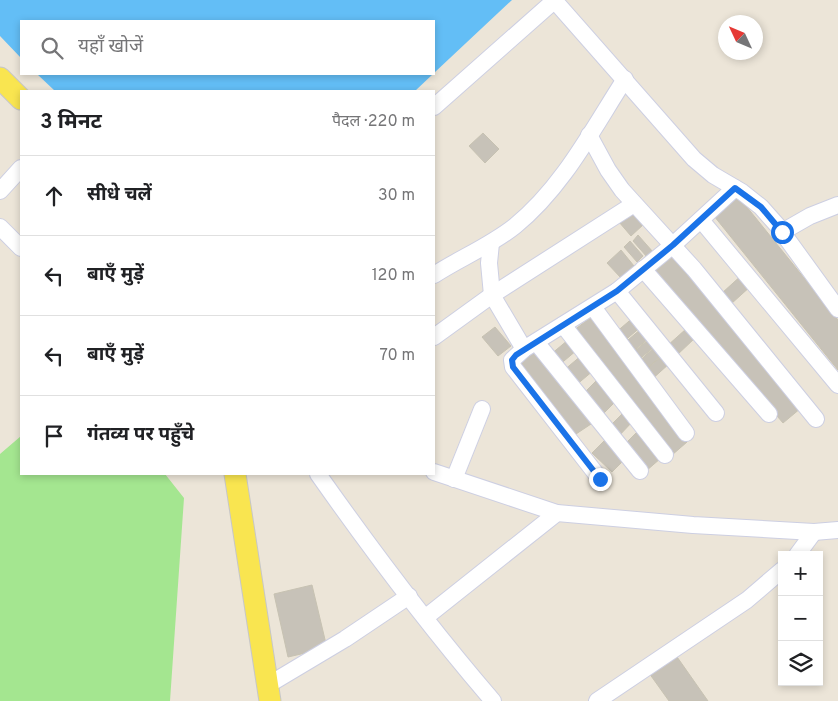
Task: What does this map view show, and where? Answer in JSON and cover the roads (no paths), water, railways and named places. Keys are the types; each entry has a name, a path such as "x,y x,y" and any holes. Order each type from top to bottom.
{"main road":[{"path":"0,78 20,98"},
{"path":"234,475 269,693"}],"street":[{"path":"435,106 555,0 694,159 714,176 735,188 761,207 782,232 838,309"},
{"path":"435,274 491,243 536,207 556,183 625,80"},
{"path":"589,135 608,170 634,204 673,245 816,419"},
{"path":"0,191 20,169"},
{"path":"600,479 513,367 512,360 530,345 593,308 617,291 673,245 735,188"},
{"path":"435,336 492,295 634,204"},
{"path":"782,232 810,216 838,205"},
{"path":"700,220 838,385"},
{"path":"0,227 20,246"},
{"path":"491,243 489,263 492,295 530,345 640,471"},
{"path":"643,270 769,414"},
{"path":"617,291 716,413"},
{"path":"593,308 686,433"},
{"path":"563,326 665,455"},
{"path":"454,479 482,409"},
{"path":"435,472 557,513 693,525 814,532 838,530"},
{"path":"319,475 409,596 493,701"},
{"path":"426,617 557,513"},
{"path":"800,551 814,532"},
{"path":"597,701 747,600 778,573"},
{"path":"269,693 409,596"}],"water":[{"path":"0,0 512,0 435,72 435,20 20,20 20,57 0,36"},
{"path":"38,75 432,75 416,90 54,90"}]}
